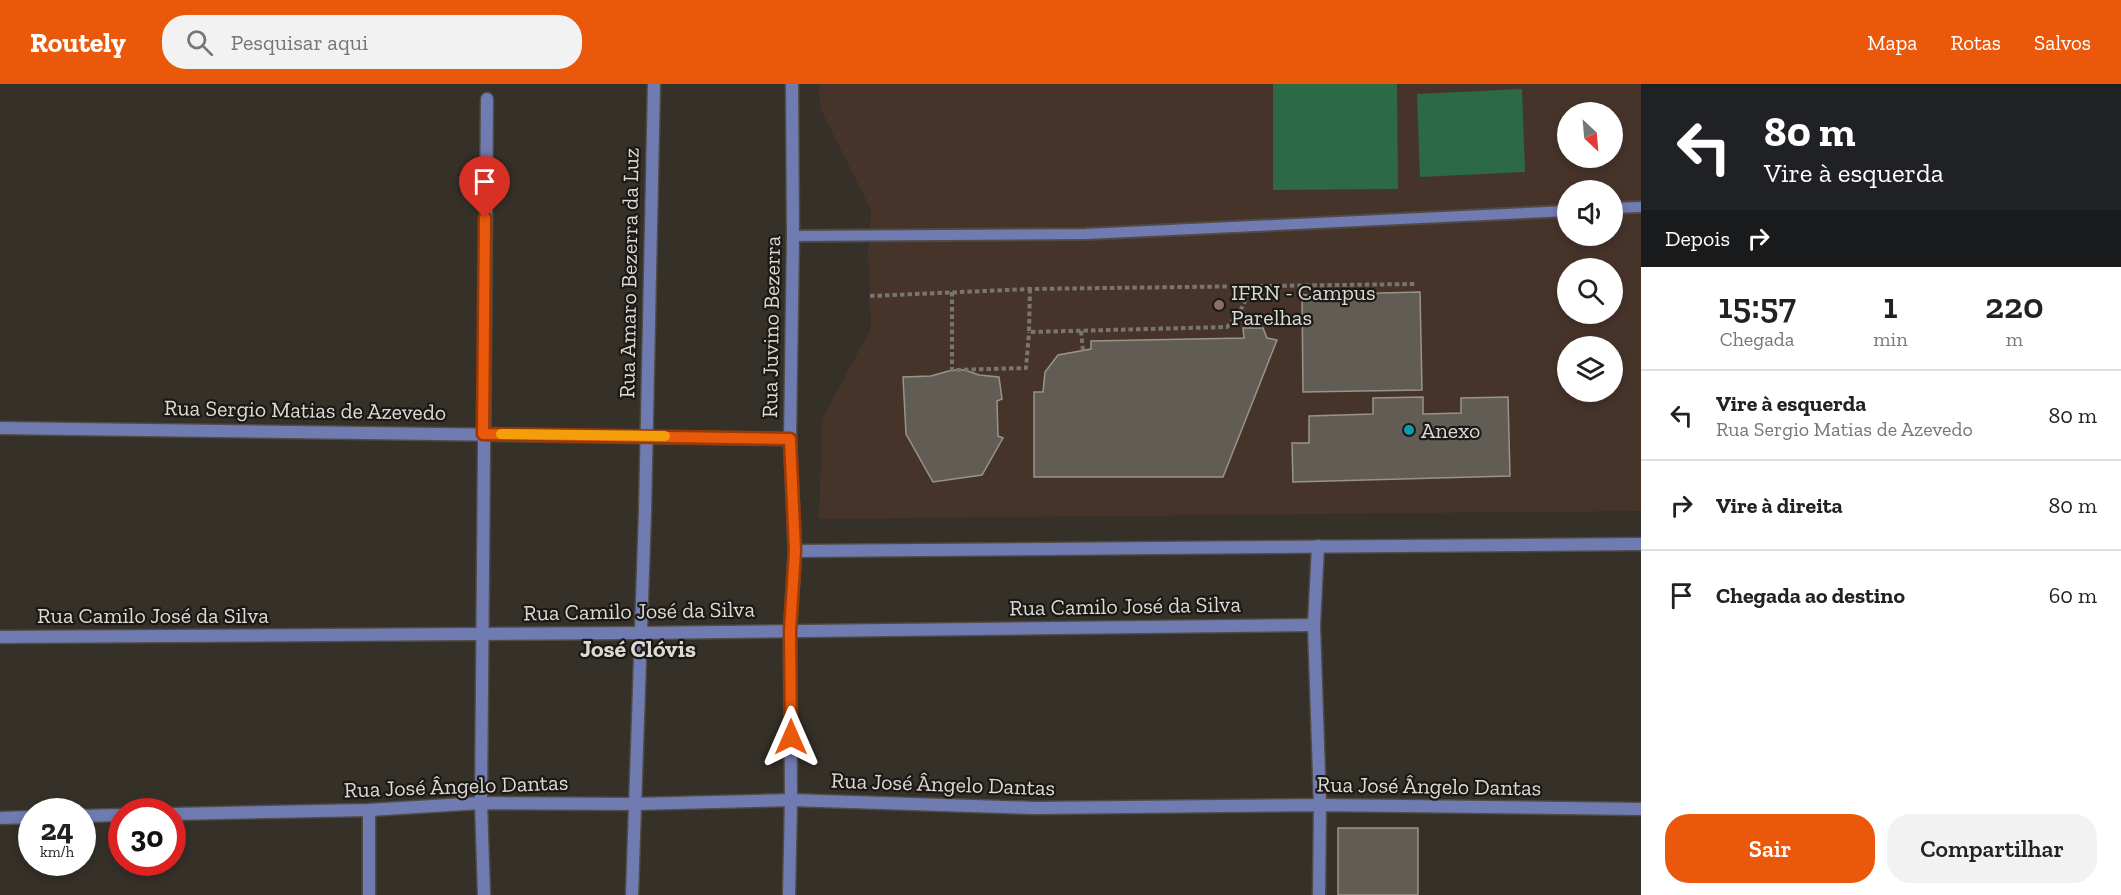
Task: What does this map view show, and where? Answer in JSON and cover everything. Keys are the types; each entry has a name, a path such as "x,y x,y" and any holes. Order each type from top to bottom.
{"street":[{"name":"Rua Amaro Bezerra da Luz","path":"632,895 641,633 654,84"},
{"name":"Rua Juvino Bezerra","path":"789,895 790,631 795,551 790,439 793,236 792,84"},
{"path":"484,895 481,803 486,99"},
{"name":"Rua Sergio Matias de Azevedo","path":"0,428 646,435 790,439"},
{"path":"795,551 1641,544"},
{"path":"1318,546 1314,625 1320,805 1319,895"},
{"name":"Rua Camilo José da Silva","path":"0,637 641,633 1314,625"},
{"name":"Rua José Ângelo Dantas","path":"186,814 369,810 481,803 635,804 791,801 1035,808 1320,805 1641,809"},
{"path":"369,810 369,895"},
{"path":"0,818 18,817"}],"lane":[{"path":"1623,208 1641,207"},
{"path":"793,236 1097,234 1557,211"}],"path":[{"path":"870,296 1030,289 1415,284"},
{"path":"1029,332 1227,327 1240,312 1247,298 1249,285"},
{"path":"952,292 952,370 1026,368 1030,289"},
{"path":"1081,331 1083,351"}],"shaded area":[{"name":"IFRN - Campus Parelhas","path":"819,84 1641,84 1641,511 819,519 822,419 871,328 868,253 871,210 820,108"}],"green space":[{"path":"1273,84 1397,84 1398,189 1273,190"},
{"path":"1522,89 1525,172 1420,177 1417,94"}],"building":[{"path":"1420,292 1422,390 1303,392 1302,295"},
{"path":"1243,328 1263,328 1267,338 1277,340 1223,477 1034,477 1034,392 1043,392 1045,372 1058,355 1091,349 1091,341 1244,338"},
{"path":"952,370 965,370 979,375 999,377 1002,399 997,401 998,436 1003,438 982,475 933,482 906,434 903,377 931,376"},
{"name":"Anexo","path":"1423,397 1423,414 1461,413 1461,398 1508,397 1510,476 1293,482 1292,443 1309,443 1309,416 1373,414 1373,398"},
{"path":"1338,828 1418,828 1418,895 1338,895"}],"slow traffic":[{"path":"501,434 665,436"}],"place":[{"name":"IFRN - Campus Parelhas","path":"1219,305"},
{"name":"Anexo","path":"1409,430"}],"district":[{"name":"José Clóvis","path":"638,648"}],"route":[{"path":"485,218 483,434 790,439 795,551 790,631 791,737"}]}
